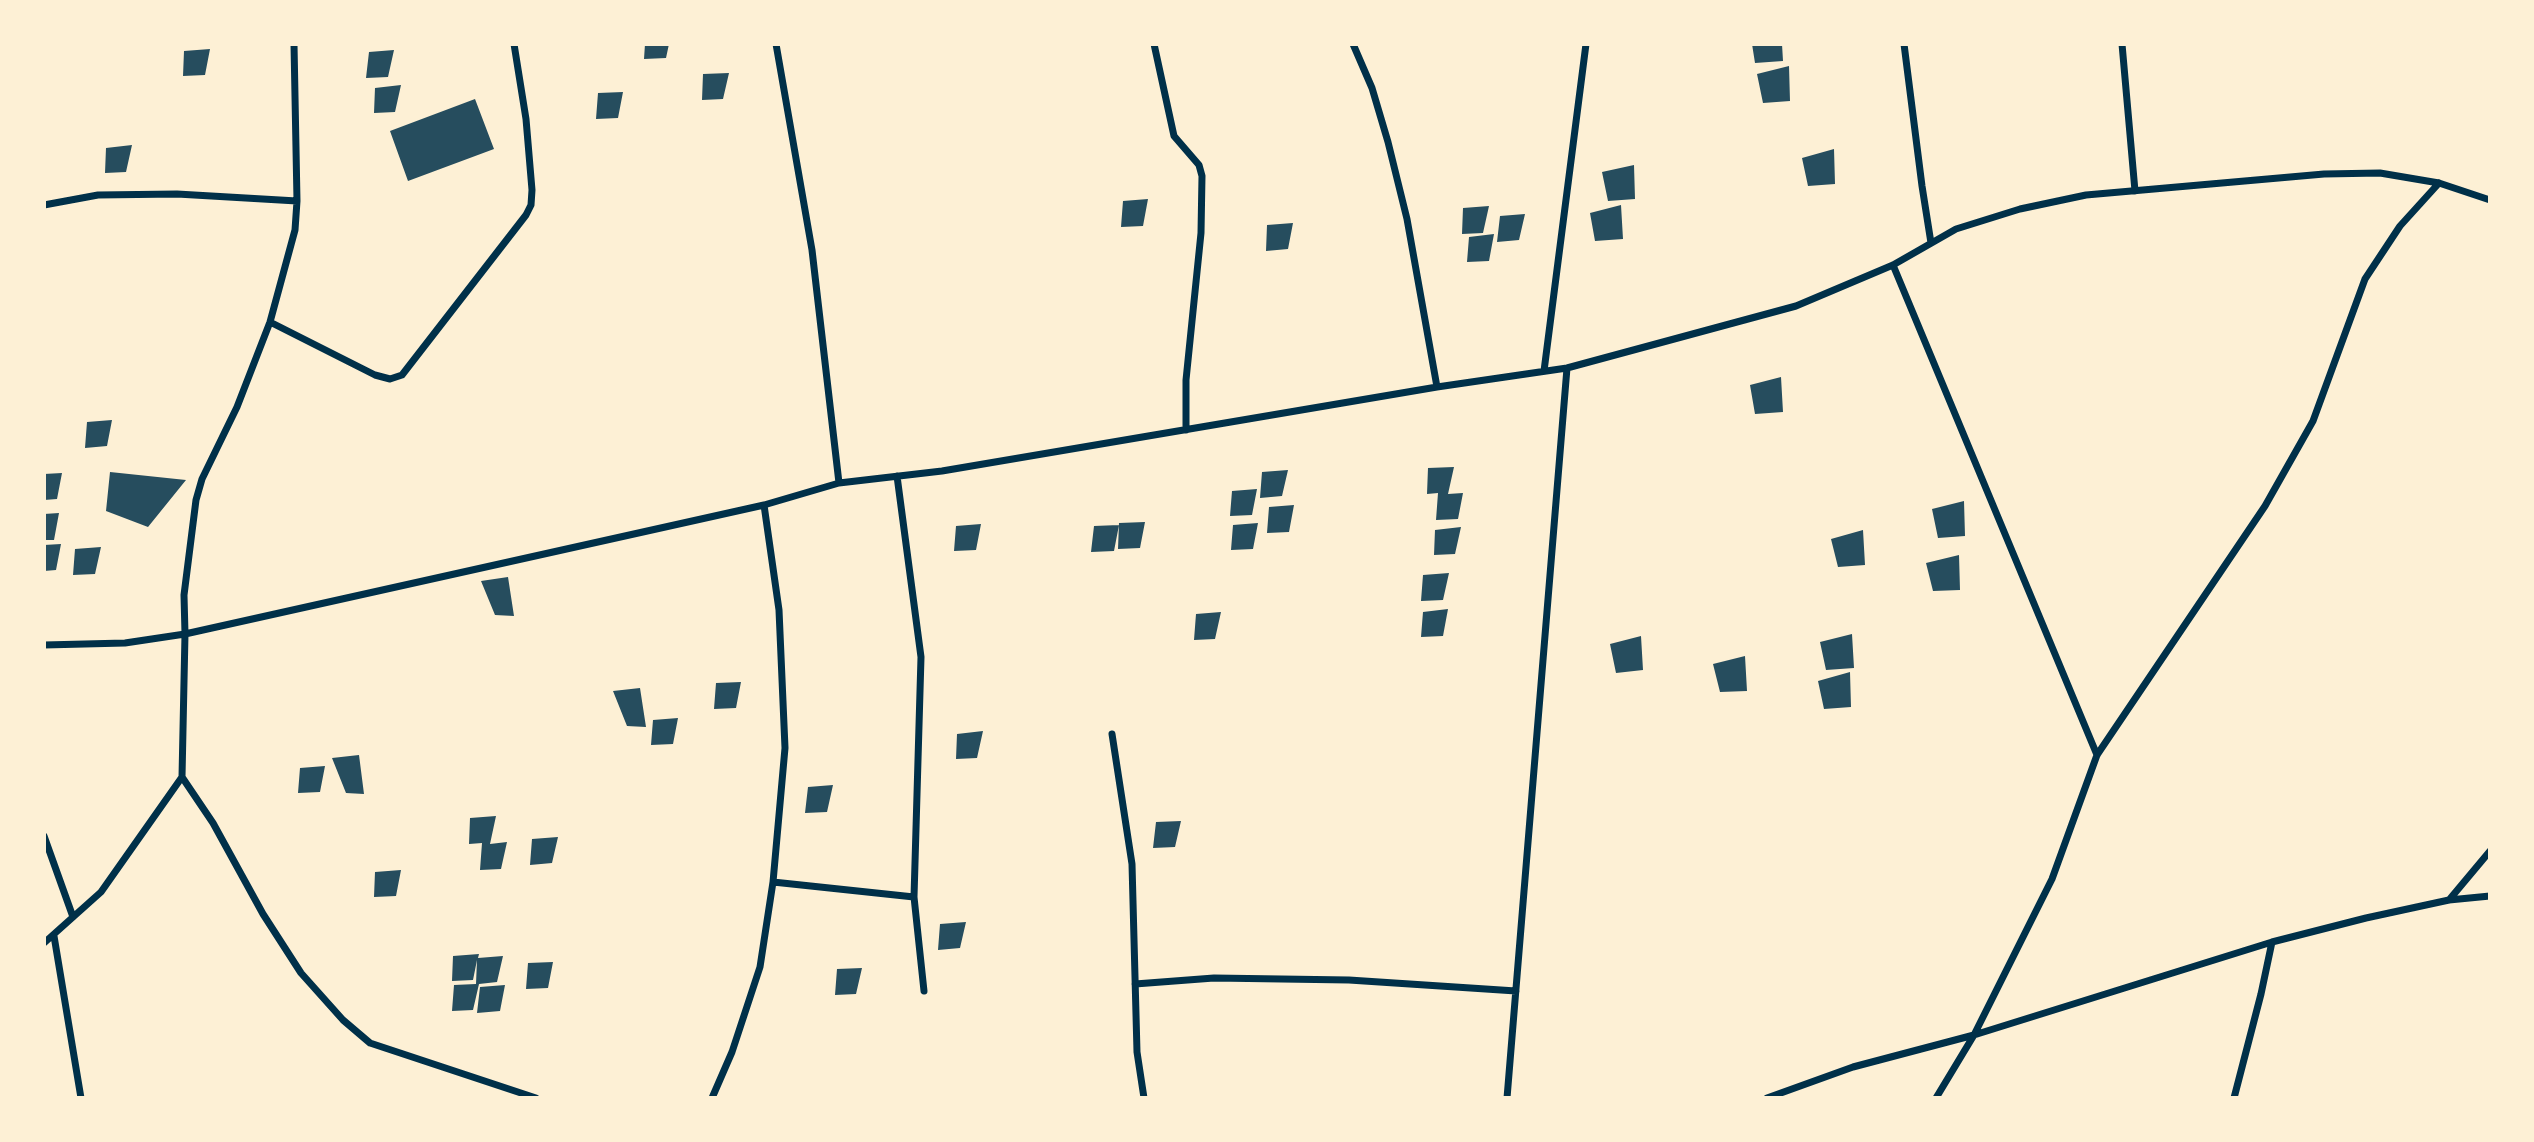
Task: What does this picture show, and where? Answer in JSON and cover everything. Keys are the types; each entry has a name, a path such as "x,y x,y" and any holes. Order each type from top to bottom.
{"street":[{"path":"44,943 101,892 182,777 184,595 196,500 202,479 237,407 270,322 295,230 297,201 294,44"},
{"path":"270,322 375,374 390,379 402,375 531,205 526,119 514,44"},
{"path":"776,44 812,250 839,483"},
{"path":"1154,44 1174,136 1199,165 1202,176 1201,233 1186,380 1185,430"},
{"path":"1353,44 1371,88 1407,219 1437,387"},
{"path":"1544,371 1586,44"},
{"path":"1904,44 1931,243"},
{"path":"2122,44 2135,191"},
{"path":"44,645 125,643 185,634 764,505 839,483 943,471 1437,387 1567,368 1796,306 1893,265 1956,229 2020,209 2085,195 2324,174 2380,173 2439,183 2490,200"},
{"path":"1936,1098 1974,1035 2052,879 2098,755 2266,506 2313,421 2365,279 2400,226 2439,183"},
{"path":"44,205 111,195 227,195 297,201"},
{"path":"1893,265 2098,755"},
{"path":"1507,1098 1567,368"},
{"path":"897,476 921,657 914,897 925,991"},
{"path":"712,1098 732,1052 760,967 773,882 785,748 779,610 764,505"},
{"path":"1112,734 1132,864 1137,1052 1144,1098"},
{"path":"182,777 213,822 264,914 302,973 343,1020 370,1043 536,1098"},
{"path":"44,836 73,917"},
{"path":"2449,900 2490,851"},
{"path":"773,882 914,897"},
{"path":"1767,1098 1853,1067 1974,1035 2272,942 2449,900 2490,896"},
{"path":"54,936 81,1098"},
{"path":"2234,1098 2272,942"},
{"path":"1135,984 1214,978 1349,979 1516,991"}],"building":[{"path":"645,44 669,44 666,58 644,59"},
{"path":"1752,44 1782,44 1783,61 1755,63"},
{"path":"210,49 205,75 183,76 184,51"},
{"path":"394,50 388,77 366,78 369,52"},
{"path":"1789,66 1790,101 1763,103 1757,74"},
{"path":"729,73 723,99 702,100 703,74"},
{"path":"401,85 395,112 374,113 375,88"},
{"path":"623,92 618,118 596,119 598,93"},
{"path":"475,99 494,149 408,181 390,131"},
{"path":"132,145 126,172 105,173 106,148"},
{"path":"1834,149 1835,184 1808,186 1802,158"},
{"path":"1634,165 1635,199 1608,201 1602,172"},
{"path":"1148,199 1143,226 1121,227 1123,201"},
{"path":"1621,205 1623,239 1595,241 1590,213"},
{"path":"1489,206 1483,233 1462,234 1463,208"},
{"path":"1525,214 1519,240 1497,242 1500,216"},
{"path":"1293,223 1288,249 1266,251 1267,225"},
{"path":"1494,234 1489,261 1467,262 1469,237"},
{"path":"1781,377 1783,412 1755,414 1750,385"},
{"path":"112,420 107,446 85,448 87,422"},
{"path":"1454,467 1448,494 1463,493 1458,519 1436,520 1438,493 1427,494 1428,468"},
{"path":"1288,470 1282,496 1260,498 1262,472"},
{"path":"110,472 186,480 148,527 106,511"},
{"path":"62,473 57,499 44,500 44,474"},
{"path":"1257,489 1252,515 1230,516 1232,491"},
{"path":"1964,501 1965,536 1938,538 1932,509"},
{"path":"1294,505 1289,532 1267,533 1269,507"},
{"path":"59,513 54,540 44,540 44,514"},
{"path":"1145,522 1140,548 1118,549 1119,523"},
{"path":"1258,523 1253,549 1231,550 1233,525"},
{"path":"981,524 976,550 954,551 956,526"},
{"path":"1119,525 1114,551 1091,552 1094,526"},
{"path":"1461,527 1455,554 1434,555 1435,530"},
{"path":"1863,530 1865,565 1838,567 1831,539"},
{"path":"61,544 56,570 44,571 44,545"},
{"path":"101,547 95,574 73,575 75,549"},
{"path":"1959,555 1960,590 1933,591 1926,563"},
{"path":"1449,573 1443,600 1421,601 1423,575"},
{"path":"508,577 514,616 495,615 481,581"},
{"path":"1448,609 1443,636 1421,637 1423,612"},
{"path":"1221,612 1215,639 1194,640 1196,614"},
{"path":"1852,634 1854,668 1826,670 1820,642"},
{"path":"1641,636 1643,670 1616,673 1610,644"},
{"path":"1745,656 1747,691 1720,692 1713,664"},
{"path":"1850,672 1851,707 1824,709 1818,681"},
{"path":"741,682 736,708 714,709 716,683"},
{"path":"640,688 646,727 627,726 613,691"},
{"path":"678,718 673,744 651,745 653,720"},
{"path":"983,731 977,758 956,759 957,734"},
{"path":"359,755 364,794 346,793 332,758"},
{"path":"325,766 320,792 298,793 300,768"},
{"path":"833,785 827,812 805,813 808,787"},
{"path":"496,816 490,844 507,842 501,869 480,870 482,843 469,844 470,818"},
{"path":"1181,821 1175,847 1153,848 1156,822"},
{"path":"558,837 552,863 530,865 532,839"},
{"path":"401,870 396,896 374,897 375,872"},
{"path":"966,922 960,948 938,950 940,924"},
{"path":"479,954 478,958 503,956 497,982 479,984 473,1010 452,1011 454,985 476,984 477,960 473,980 452,981 453,956"},
{"path":"553,962 548,988 526,989 528,963"},
{"path":"862,968 856,994 835,995 837,969"},
{"path":"505,985 500,1011 477,1013 480,987"}]}
